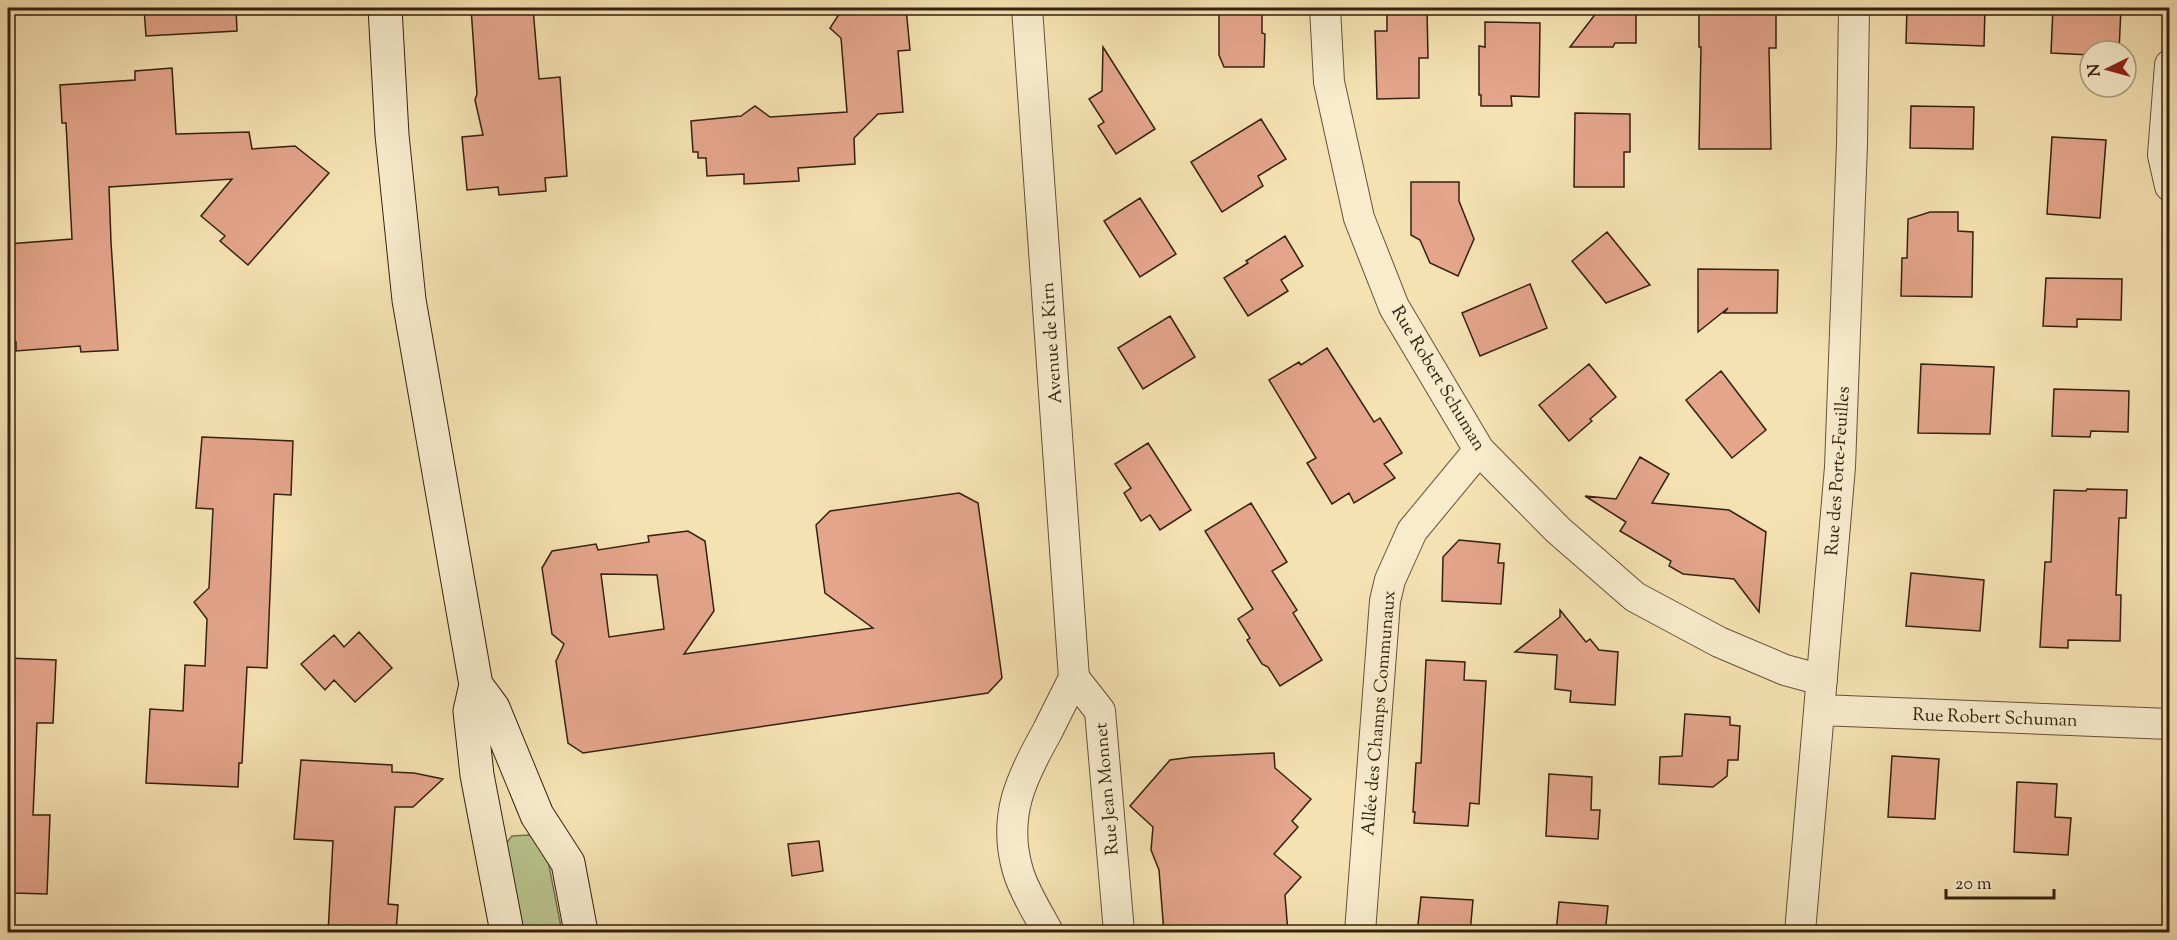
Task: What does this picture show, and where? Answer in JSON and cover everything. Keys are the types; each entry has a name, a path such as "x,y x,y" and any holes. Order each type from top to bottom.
{"street":[{"path":"385,8 393,147 409,300 476,685 470,711 477,775 507,933"},
{"name":"Avenue de Kirn","path":"1027,8 1074,678"},
{"name":"Rue Robert Schuman","path":"1325,8 1329,82 1359,218 1394,307 1479,450 1558,530 1635,597 1719,642 1785,670 1822,680"},
{"name":"Rue des Porte-Feuilles","path":"1800,933 1840,467 1852,144 1854,8"},
{"path":"2169,65 2163,155 2169,186"},
{"name":"Allée des Champs Communaux","path":"1360,933 1384,613 1390,580 1412,531 1479,450"},
{"path":"1048,933 1028,896 1018,871 1012,844 1012,814 1026,770 1074,678"},
{"name":"Rue Jean Monnet","path":"1074,678 1100,711 1119,933"},
{"path":"476,685 493,708 540,820 568,863 581,933"},
{"name":"Rue Robert Schuman","path":"1820,710 2169,724"},
{"path":"489,837 513,822 525,819 540,820"}],"green space":[{"path":"529,835 544,840 562,932 518,932 503,847 512,836"}],"building":[{"path":"144,8 236,8 237,31 146,36"},
{"path":"471,8 533,8 539,79 560,77 567,176 545,178 546,191 499,195 498,187 467,190 462,137 483,135 475,100 477,94"},
{"path":"843,8 906,8 910,50 898,51 903,112 878,114 854,138 855,164 798,168 799,181 744,184 744,174 707,176 706,158 698,158 698,152 693,152 691,121 741,116 755,106 770,117 847,112 841,38 830,28"},
{"path":"1219,8 1262,8 1262,33 1265,34 1264,67 1224,67 1219,55"},
{"path":"1387,8 1427,8 1428,58 1419,58 1419,98 1377,99 1375,31 1387,31"},
{"path":"1600,8 1636,8 1636,43 1615,43 1613,47 1570,47"},
{"path":"1699,8 1776,8 1776,48 1769,48 1771,149 1699,149 1701,47 1699,47"},
{"path":"1907,8 1985,8 1984,46 1906,43"},
{"path":"2053,8 2121,8 2120,39 2078,39 2078,54 2051,53"},
{"path":"1485,22 1540,23 1539,97 1511,96 1512,106 1481,106 1479,46 1485,47"},
{"path":"1103,47 1155,129 1116,154 1098,126 1104,122 1089,99 1102,91"},
{"path":"172,68 176,134 249,132 252,149 295,146 329,173 248,265 220,241 225,236 201,216 232,179 109,187 118,350 81,352 80,346 16,351 16,342 8,343 8,244 72,239 66,123 62,123 60,85 135,80 135,71"},
{"path":"1911,106 1974,107 1973,149 1910,148"},
{"path":"1575,113 1630,114 1630,152 1624,152 1624,187 1574,187"},
{"path":"1261,119 1286,159 1258,176 1263,186 1222,212 1191,162"},
{"path":"2052,137 2106,140 2100,218 2047,214"},
{"path":"1411,182 1459,182 1459,201 1474,239 1458,276 1430,263 1420,240 1411,235"},
{"path":"1140,198 1176,254 1140,277 1104,221"},
{"path":"1930,212 1958,212 1958,231 1973,232 1972,297 1901,296 1902,258 1907,258 1908,219"},
{"path":"1607,232 1650,285 1606,303 1572,261"},
{"path":"1285,236 1303,266 1281,280 1288,291 1248,316 1224,278"},
{"path":"1698,269 1778,270 1777,313 1724,313 1728,308 1698,332"},
{"path":"2046,278 2122,279 2121,320 2077,319 2077,327 2043,326"},
{"path":"1530,284 1547,328 1480,356 1462,313"},
{"path":"1170,316 1195,357 1143,389 1118,348"},
{"path":"1327,348 1374,422 1380,418 1402,453 1384,464 1395,478 1354,503 1349,493 1332,504 1307,463 1316,458 1269,380 1299,362 1301,365"},
{"path":"1589,364 1616,397 1569,441 1539,405"},
{"path":"1921,364 1994,367 1990,434 1918,433"},
{"path":"1721,371 1766,430 1732,458 1686,400"},
{"path":"2054,389 2129,391 2128,432 2091,431 2090,437 2052,436"},
{"path":"202,437 293,441 291,495 274,494 267,668 247,667 242,763 239,763 238,787 146,783 150,709 183,711 185,665 205,666 207,619 194,602 209,588 213,509 196,508"},
{"path":"1148,443 1191,510 1160,530 1150,515 1141,521 1124,493 1131,488 1115,464"},
{"path":"1640,457 1669,474 1652,503 1729,510 1766,532 1759,612 1734,579 1683,574 1669,566 1671,561 1620,531 1626,522 1585,496 1616,499"},
{"path":"2087,489 2127,490 2126,518 2119,518 2116,595 2121,595 2120,641 2068,640 2068,648 2040,647 2045,562 2051,562 2054,490 2086,491"},
{"path":"959,493 978,503 1002,678 988,693 583,753 568,743 556,661 564,644 552,634 542,568 552,551 596,544 598,550 649,542 648,536 688,531 705,541 714,611 684,654 873,628 825,593 816,525 830,511","holes":["601,574 657,575 664,629 609,637"]},
{"path":"1251,503 1287,562 1272,571 1297,610 1293,613 1322,660 1280,686 1268,667 1262,664 1247,640 1250,638 1238,619 1253,609 1205,531"},
{"path":"1459,540 1500,544 1498,563 1504,563 1501,604 1442,601 1443,557"},
{"path":"1911,573 1984,580 1980,631 1906,626"},
{"path":"1560,610 1586,642 1590,639 1599,650 1618,652 1615,705 1570,702 1571,691 1555,689 1557,655 1515,652 1560,617"},
{"path":"359,632 392,668 355,702 334,680 325,690 301,664 334,635 344,647"},
{"path":"8,658 56,660 53,723 37,723 33,815 50,815 47,894 13,893 14,887 8,887"},
{"path":"1426,660 1465,662 1464,680 1486,681 1479,804 1470,803 1468,826 1414,823 1416,763 1421,763"},
{"path":"1685,714 1730,717 1730,725 1740,726 1738,760 1728,760 1727,776 1713,787 1659,784 1660,757 1682,756"},
{"path":"1274,753 1275,768 1311,799 1292,821 1298,827 1274,854 1301,877 1285,895 1288,933 1164,933 1159,870 1151,850 1153,827 1130,806 1170,760"},
{"path":"1892,756 1939,759 1935,819 1888,817"},
{"path":"301,760 392,765 392,772 414,773 443,779 413,807 395,807 388,904 398,905 396,933 328,933 333,841 294,839"},
{"path":"1549,774 1592,777 1591,810 1600,810 1598,839 1546,836"},
{"path":"2017,782 2057,784 2055,817 2071,818 2068,855 2014,852"},
{"path":"819,841 823,871 792,876 788,844"},
{"path":"1421,897 1473,900 1470,933 1417,933"},
{"path":"1559,902 1608,906 1605,933 1556,933"}]}
